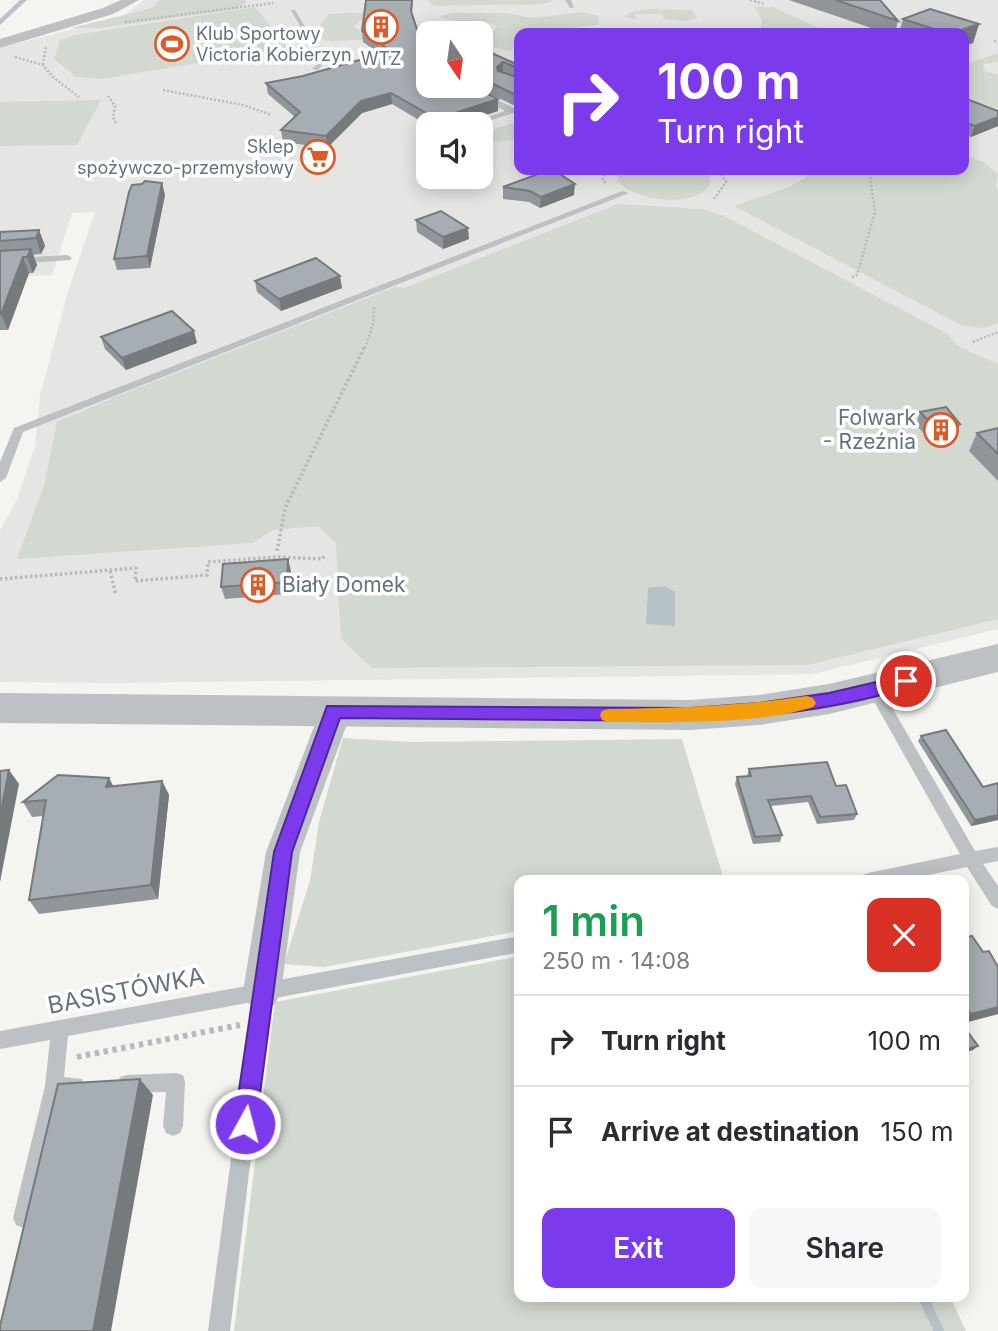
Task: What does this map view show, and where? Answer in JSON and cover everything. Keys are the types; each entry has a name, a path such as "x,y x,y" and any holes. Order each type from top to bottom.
{"street":[{"path":"0,44 108,11 132,0"},
{"path":"0,708 690,715 759,710 874,690 998,658"},
{"path":"260,1006 283,852 331,724 333,711"}],"lane":[{"path":"0,23 24,0"},
{"path":"568,0 572,7"},
{"path":"293,11 321,58 316,69"},
{"path":"488,98 514,110"},
{"path":"493,118 514,112"},
{"path":"0,478 18,430 625,193"},
{"path":"0,262 67,258"},
{"path":"874,690 998,901"},
{"path":"892,875 998,854"},
{"name":"BASISTÓWKA","path":"0,1040 60,1029 260,1006 514,945"},
{"path":"219,1331 260,1006"},
{"path":"23,1218 54,1086 60,1029"},
{"path":"54,1086 176,1082 173,1126"}],"path":[{"path":"750,0 765,4"},
{"path":"124,22 273,3"},
{"path":"12,56 44,65 54,78 79,97"},
{"path":"163,90 243,105 272,115"},
{"path":"108,96 114,101 116,109 113,117 116,123"},
{"path":"714,199 726,182 722,175"},
{"path":"852,278 857,275 875,212 870,175"},
{"path":"277,551 285,509 353,373 368,334 375,313 371,292"},
{"path":"973,342 998,332"},
{"path":"0,579 136,568 135,580 207,575 208,562 278,558 322,559 324,555"},
{"path":"110,571 116,595"},
{"path":"57,1061 260,1006"}],"shaded area":[{"path":"143,0 998,0 998,629 813,674 116,683 0,682 0,530 17,500 35,446 40,396 68,292 95,212 72,213 52,275 0,278 0,48 124,16"},
{"path":"159,0 245,0 246,3 236,9 101,28 71,28 152,8"},
{"path":"427,0 553,1 543,4 434,6"},
{"name":"Klub Sportowy Victoria Kobierzyn","path":"255,7 288,48 101,79 76,77 54,59 60,40 75,35"},
{"path":"754,7 773,7 819,28 760,28 762,20"},
{"path":"648,9 692,10 697,18 684,21 664,19 662,14 635,14 637,20 625,17 631,12"},
{"path":"582,12 599,16 598,25 514,28 514,49 506,51 494,47 494,30 498,26 494,21 455,21 440,17 451,13 506,13 533,18"},
{"path":"379,13 381,18 360,21 354,26 368,34 416,25 416,43 325,41 321,37 320,25 329,14"},
{"path":"998,53 998,62 983,64 985,71 998,75 998,109 969,100 969,63"},
{"path":"101,100 77,145 0,146 0,102"},
{"path":"514,122 514,140 493,142 493,130"},
{"path":"969,157 983,162 998,174 998,323 984,328 963,326 734,206 791,186 807,176 969,175"},
{"path":"619,175 707,175 711,181 705,190 694,196 667,200 638,194 618,181"},
{"path":"618,204 702,209 724,216 948,334 958,346 998,364 998,619 808,665 372,668 341,639 336,543 318,526 273,530 252,543 17,559 44,485 57,422 395,287 404,288"},
{"path":"664,586 675,592 675,626 646,624 648,588"},
{"path":"343,738 412,742 682,739 723,875 514,875 514,932 324,967 284,964 310,880 319,822"},
{"path":"514,957 514,1302 952,1302 966,1331 234,1331 275,1002"}],"building":[{"path":"366,0 412,0 411,11 416,26 416,98 498,99 458,112 425,112 391,93 361,101 326,136 281,130 300,112 266,83 303,76 391,51 362,31"},
{"path":"836,0 880,0 898,21"},
{"path":"930,9 979,24 967,28 931,28 903,19"},
{"path":"494,54 514,63 514,67 503,62 497,67 498,71 514,76 514,94 494,84"},
{"path":"969,100 998,111 998,117 975,126 969,124"},
{"path":"535,175 561,175 575,184 541,197 530,191 503,187"},
{"path":"145,181 162,183 147,256 114,259 129,192 132,185"},
{"path":"441,211 468,228 443,237 416,220"},
{"path":"39,230 36,238 0,241 0,232"},
{"path":"31,249 27,257 23,257 0,314 0,251"},
{"path":"316,258 340,276 279,299 255,281"},
{"path":"172,311 194,331 122,358 101,337"},
{"path":"946,407 960,424 936,429 920,412"},
{"path":"998,428 998,454 977,433"},
{"path":"288,559 287,582 221,587 223,564"},
{"path":"946,730 983,787 998,783 998,815 975,820 921,736"},
{"path":"827,762 836,786 846,785 857,814 820,817 811,796 768,800 782,835 755,837 737,777 751,776 749,769"},
{"path":"9,770 0,816 0,771"},
{"path":"58,775 109,778 106,787 162,781 151,885 29,900 46,800 23,802"},
{"path":"972,936 983,952 989,951 998,967 998,1007 971,1014 969,1011 969,937"},
{"path":"969,1034 978,1046 969,1049"},
{"path":"140,1079 93,1331 0,1331 58,1084"}],"waterway":[{"path":"925,1302 939,1331"}],"slow traffic":[{"path":"608,715 690,715 807,703"}],"place":[{"name":"WTZ","path":"381,27"},
{"name":"Klub Sportowy Victoria Kobierzyn","path":"172,44"},
{"name":"Sklep spożywczo-przemysłowy","path":"318,157"},
{"name":"Folwark - Rzeźnia","path":"941,430"},
{"name":"Biały Domek","path":"258,585"}],"route":[{"path":"245,1124 283,852 331,724 333,711 690,715 759,710 829,699 906,681"}]}
